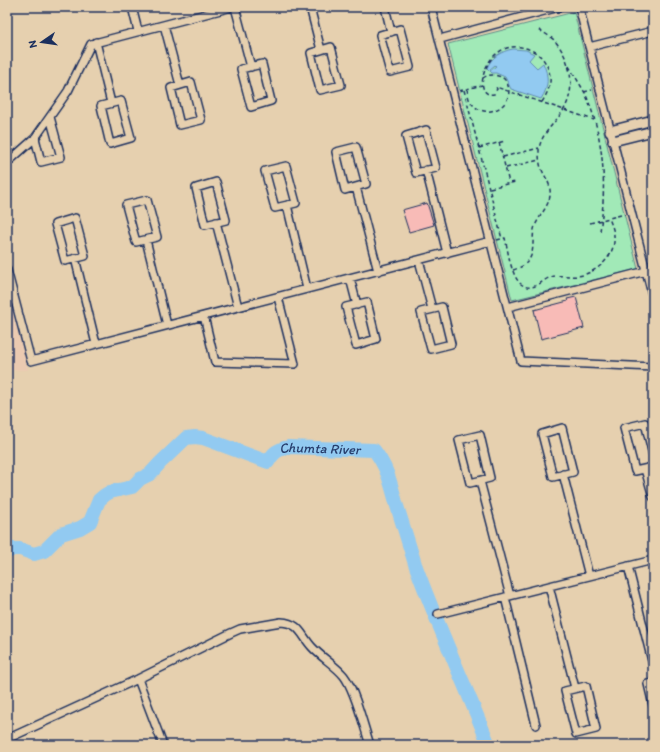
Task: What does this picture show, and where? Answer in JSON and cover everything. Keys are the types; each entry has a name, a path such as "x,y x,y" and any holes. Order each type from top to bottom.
{"street":[{"path":"132,7 138,32"},
{"path":"7,162 35,138 68,91 91,44 96,42 164,25 207,10 234,7 251,67"},
{"path":"310,7 321,50"},
{"path":"384,7 391,32"},
{"path":"431,7 521,361 653,367"},
{"path":"440,39 559,7"},
{"path":"579,7 653,298"},
{"path":"164,25 180,85"},
{"path":"400,29 410,67 390,72 380,35 391,32 400,29"},
{"path":"589,47 653,31"},
{"path":"96,42 111,103"},
{"path":"331,47 341,85 320,90 311,53 321,50 331,47"},
{"path":"262,64 271,101 251,107 241,69 251,67 262,64"},
{"path":"191,82 201,120 180,125 171,88 180,85 191,82"},
{"path":"121,101 131,138 110,144 101,106 111,103 121,101"},
{"path":"35,138 42,162 61,157 50,117"},
{"path":"610,131 653,120"},
{"path":"426,130 436,168 426,170 416,173 406,136 426,130"},
{"path":"613,141 653,131"},
{"path":"356,147 366,184 356,187 345,190 336,152 356,147"},
{"path":"286,166 296,203 287,205 275,208 266,171 286,166"},
{"path":"426,170 447,252"},
{"path":"216,182 226,220 216,222 205,225 196,188 216,182"},
{"path":"356,187 378,271"},
{"path":"147,200 157,237 146,240 136,242 126,205 147,200"},
{"path":"287,205 307,289"},
{"path":"76,218 85,256 75,258 65,261 55,224 76,218"},
{"path":"216,222 238,307"},
{"path":"146,240 167,325"},
{"path":"7,270 31,361 491,241"},
{"path":"75,258 96,344"},
{"path":"419,260 432,309"},
{"path":"508,307 646,271"},
{"path":"350,278 357,305"},
{"path":"204,316 215,362 295,364 278,296"},
{"path":"367,302 376,339 356,345 346,308 357,305 367,302"},
{"path":"442,307 451,344 431,349 421,312 432,309 442,307"},
{"path":"653,455 645,423 624,428 635,471 653,467"},
{"path":"562,428 573,472 563,474 553,477 542,434 562,428"},
{"path":"480,435 490,478 480,481 470,483 459,440 480,435"},
{"path":"645,469 653,497"},
{"path":"563,474 589,576"},
{"path":"480,481 536,725"},
{"path":"438,614 653,560"},
{"path":"628,566 653,665"},
{"path":"549,586 575,688"},
{"path":"7,739 138,679 236,631 272,623 287,622 295,625 312,647 330,662 346,679 353,694 369,745"},
{"path":"138,679 163,745"},
{"path":"653,683 648,684 653,705"},
{"path":"586,686 596,729 576,734 565,691 575,688 586,686"}],"path":[{"path":"513,270 522,267 529,261 532,252 535,227 548,203 550,190 548,182 541,169 539,148 543,137 564,110 570,96 572,82 563,51 553,39 539,30"},
{"path":"542,102 550,86 550,76 542,58 536,52 513,47 495,54 485,69 483,79 484,92 488,95 494,94 497,89 496,86 508,91 594,120"},
{"path":"568,65 584,92 594,120 600,145 604,202 600,231"},
{"path":"467,89 470,100 475,107 482,111 498,110 507,99 508,91 506,82 504,78 500,76 490,75 485,76 483,79"},
{"path":"453,92 483,85"},
{"path":"464,90 502,239"},
{"path":"479,148 505,140"},
{"path":"499,142 509,183"},
{"path":"503,157 539,148"},
{"path":"506,168 539,160"},
{"path":"489,188 515,182"},
{"path":"590,223 631,213"},
{"path":"505,238 514,277 524,287 533,287 552,276 567,277 588,274 605,261 613,248 614,237 609,218"}],"shaded area":[{"path":"7,291 28,370 7,370"}],"green space":[{"path":"574,12 638,269 512,300 448,44"}],"water":[{"path":"513,49 526,50 534,54 529,60 537,68 543,63 547,77 547,86 541,99 511,89 505,77 490,71 496,66 495,65 489,70 487,68 497,55"}],"building":[{"path":"427,203 434,225 409,232 402,210"},
{"path":"576,297 584,328 541,339 534,310 568,301 567,299"}],"waterway":[{"name":"Chumta River","path":"7,552 13,549 20,549 34,554 44,551 61,534 80,528 90,522 99,500 110,492 132,487 140,479 150,474 186,438 203,438 268,462 276,452 288,447 374,450 383,463 415,564 489,745"}]}
